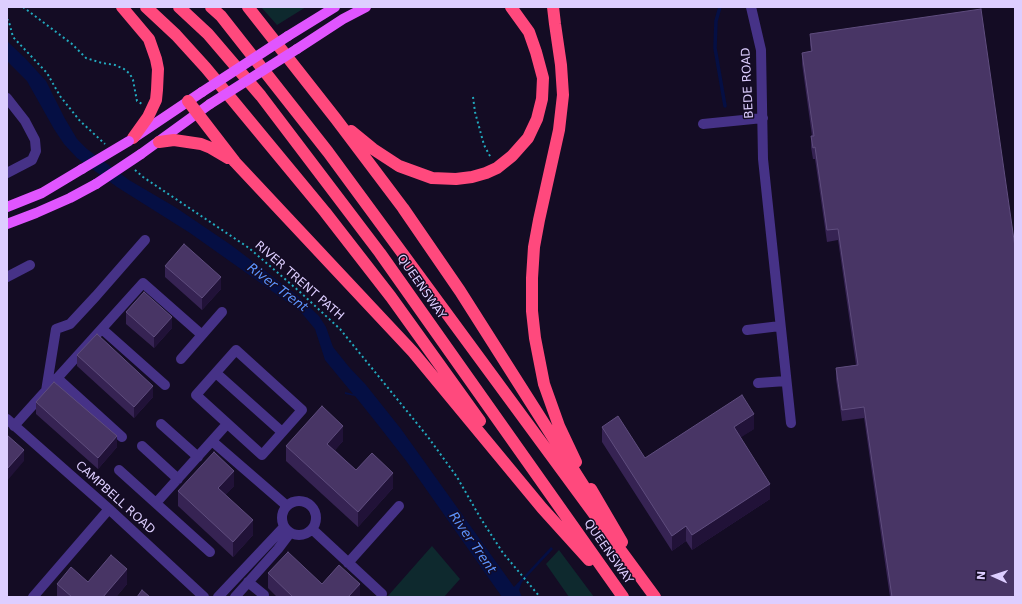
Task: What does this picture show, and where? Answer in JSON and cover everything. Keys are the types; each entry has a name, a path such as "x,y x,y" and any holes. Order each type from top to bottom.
{"highway":[{"path":"122,7 149,39 158,68 156,100 148,116 131,140"},
{"path":"146,7 176,35 206,68 325,212 391,297 542,508"},
{"name":"QUEENSWAY","path":"179,7 208,34 261,96 380,253 622,597"},
{"name":"QUEENSWAY","path":"211,7 221,16 328,152 654,597"},
{"path":"248,7 336,119 403,208 460,290 654,597"},
{"path":"336,119 373,149 399,166 432,178 456,179 479,175 497,168 512,156 528,138 537,119 542,100 543,78 536,52 529,32 511,7"},
{"path":"553,7 561,65 563,95 559,130 538,220 534,247 532,310 535,338 544,384 559,426 573,457 654,597"},
{"path":"188,101 236,162 413,352 542,508 622,597"},
{"path":"159,142 174,140 201,144 236,162"}],"main road":[{"path":"7,207 42,193 82,170 131,140 188,101 335,7"},
{"path":"7,224 70,198 96,184 142,154 210,104 366,7"}],"street":[{"name":"BEDE ROAD","path":"751,7 761,50 763,159 791,423"},
{"path":"7,98 25,121 35,140 36,151 32,160 7,173"},
{"path":"703,124 763,118"},
{"path":"46,391 56,329 70,324 145,240"},
{"path":"7,277 30,265"},
{"path":"11,422 46,391 143,283 202,335"},
{"path":"181,359 222,312"},
{"path":"747,330 780,326"},
{"path":"102,329 165,385"},
{"path":"236,350 302,410 262,455 196,395 216,373 236,350"},
{"path":"216,373 282,432"},
{"path":"57,378 122,437"},
{"path":"758,383 786,381"},
{"name":"CAMPBELL ROAD","path":"11,422 109,509 204,597"},
{"path":"161,424 198,457"},
{"path":"156,503 227,424"},
{"path":"212,441 287,506"},
{"path":"142,446 178,479"},
{"path":"119,470 210,552"},
{"path":"235,597 278,549 287,530 282,516 287,506 297,501 303,502 312,508 316,518 312,529 304,535 298,535 287,530"},
{"path":"348,563 399,506"},
{"path":"33,597 109,509"},
{"path":"312,529 382,594"},
{"path":"218,597 287,530"},
{"path":"248,582 264,595"}],"path":[{"path":"23,7 72,44 86,58 115,65 130,74 133,80 137,101 144,104"},
{"path":"7,19 13,37 47,73 60,96 80,121 108,146"},
{"path":"473,97 475,112 484,145 497,168"},
{"name":"RIVER TRENT PATH","path":"131,167 143,177 249,248 340,329 428,437 457,477 481,519 503,553 540,597"}],"green space":[{"path":"261,7 306,7 277,25"},
{"path":"432,546 460,579 444,597 387,597"},
{"path":"559,550 594,597 569,597 546,564"}],"water":[{"name":"River Trent","path":"7,41 46,81 77,139 87,149 129,180 175,207 231,245 298,296 319,316 326,327 333,347 401,429 514,587 551,547 553,549 522,582 519,590 522,597 502,597 407,462 355,396 345,394 345,392 353,394 325,360 315,329 300,311 190,233 117,187 77,158 64,144 54,129 27,81 7,61"}],"building":[{"path":"981,9 1015,247 1015,597 892,597 864,407 842,410 836,368 858,365 838,229 827,230 815,147 813,148 811,136 814,136 802,53 812,51 810,34"},
{"path":"184,244 221,277 202,298 165,266"},
{"path":"144,292 172,317 154,337 126,312"},
{"path":"97,334 153,386 134,407 77,355"},
{"path":"54,382 117,436 98,458 36,402"},
{"path":"742,395 754,414 734,427 770,484 692,535 686,526 672,536 602,427 618,416 645,458"},
{"path":"322,406 343,426 327,444 356,470 372,453 393,473 358,512 286,446"},
{"path":"7,435 24,450 7,469"},
{"path":"214,452 234,471 218,488 253,520 233,542 178,491"},
{"path":"288,552 322,584 339,565 360,584 348,597 293,597 268,573"},
{"path":"111,555 127,569 103,597 72,597 57,584 71,567 88,582"},
{"path":"142,590 150,597 137,597"}],"waterway":[{"path":"720,7 716,21 715,48 725,106"}]}
